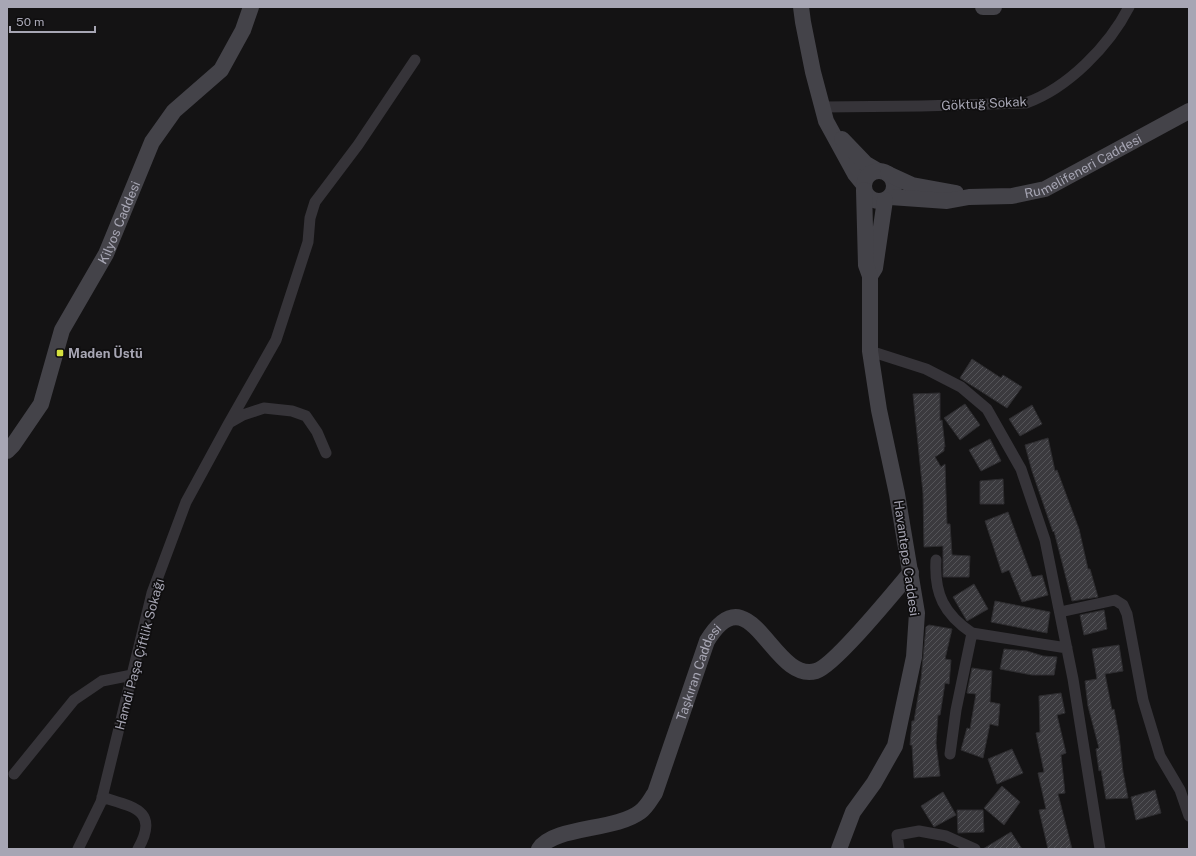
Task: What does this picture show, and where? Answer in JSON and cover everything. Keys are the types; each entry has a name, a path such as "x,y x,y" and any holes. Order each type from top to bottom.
{"street":[{"name":"Kilyos Caddesi","path":"7,451 13,445 41,404 62,330 106,254 152,142 174,111 221,70 243,30 251,7"},
{"name":"Rumelifeneri Caddesi","path":"801,7 803,22 826,121 855,174 864,187"},
{"path":"983,7 994,7"},
{"name":"Göktuğ Sokak","path":"823,107 1026,103 1040,98 1099,52 1129,7"},
{"name":"Hamdi Paşa Çiftlik Sokağı","path":"78,849 102,797 152,594 186,502 276,340 308,242 310,218 315,202 358,145 415,60"},
{"name":"Rumelifeneri Caddesi","path":"887,199 947,201 969,197 1012,196 1045,189 1189,111"},
{"name":"Rumelifeneri Caddesi","path":"832,130 839,135 866,164 883,173 912,185 969,197"},
{"path":"883,173 893,183 893,193 887,199 875,201 866,195 864,187 868,175 883,173"},
{"name":"Havantepe Caddesi","path":"839,849 853,812 874,783 895,746 914,657 917,613 898,494 879,410 870,351 870,276 866,265 864,187"},
{"name":"Havantepe Caddesi","path":"870,276 875,268 887,199"},
{"path":"870,351 926,369 961,387 987,409 1021,469 1045,540 1060,612 1100,849"},
{"path":"229,423 243,415 264,408 292,411 306,416 317,432 326,453"},
{"path":"936,560 935,579 941,603 959,624 972,633 1067,648"},
{"name":"Taşkıran Caddesi","path":"539,849 542,844 554,837 621,822 638,813 647,806 655,793 707,641 715,628 723,621 731,617 741,617 751,622 786,661 804,672 817,671 849,643 911,572"},
{"path":"1060,612 1114,600 1123,605 1127,614 1143,700 1160,756 1180,790 1189,816"},
{"path":"950,754 956,710 972,633"},
{"path":"14,774 74,700 102,681 132,674"},
{"path":"102,797 135,808 143,816 146,831 138,849"},
{"path":"899,849 897,835 919,832 946,836 975,849"}],"building":[{"path":"972,359 1001,378 1003,375 1022,387 1007,408 960,378"},
{"path":"940,393 940,421 942,420 945,447 944,451 935,457 941,467 945,464 947,524 950,524 952,555 970,556 969,577 943,577 943,546 924,547 923,493 913,394"},
{"path":"965,404 980,425 960,440 944,418"},
{"path":"1032,405 1042,424 1020,436 1009,419"},
{"path":"1048,438 1055,471 1057,470 1079,529 1088,569 1090,569 1098,597 1072,601 1054,531 1053,532 1032,471 1025,445"},
{"path":"990,439 1001,461 981,471 969,450"},
{"path":"1003,479 1004,504 980,504 980,481"},
{"path":"1008,512 1032,577 1042,575 1048,595 1022,602 1009,570 1002,573 985,521"},
{"path":"974,584 988,609 967,621 953,597"},
{"path":"995,601 1050,612 1047,633 991,622"},
{"path":"1104,610 1107,629 1084,635 1080,615"},
{"path":"929,625 952,629 945,659 951,660 949,684 945,683 940,715 938,715 936,743 940,776 914,778 912,745 910,745 912,721 914,721 921,679 926,627"},
{"path":"1119,645 1123,671 1105,674 1112,710 1114,709 1119,735 1123,772 1128,798 1106,799 1101,770 1099,771 1096,749 1099,748 1088,706 1085,681 1097,679 1092,649"},
{"path":"1004,649 1027,651 1043,656 1057,657 1054,675 1032,675 1000,669"},
{"path":"972,668 992,671 990,702 1000,704 998,726 990,724 983,758 961,750 967,728 970,729 976,694 967,693"},
{"path":"1061,693 1065,713 1057,715 1066,753 1061,755 1065,793 1058,794 1072,849 1048,849 1039,810 1046,809 1038,773 1044,772 1036,733 1040,732 1039,696"},
{"path":"1012,749 1023,773 997,784 988,759"},
{"path":"1002,786 1020,802 1004,825 984,808"},
{"path":"1155,790 1161,813 1136,820 1131,797"},
{"path":"943,792 956,815 934,827 921,806"},
{"path":"957,810 983,810 984,832 958,833"},
{"path":"1011,832 1022,849 983,849"}],"place":[{"name":"Maden Üstü","path":"60,353"}]}
